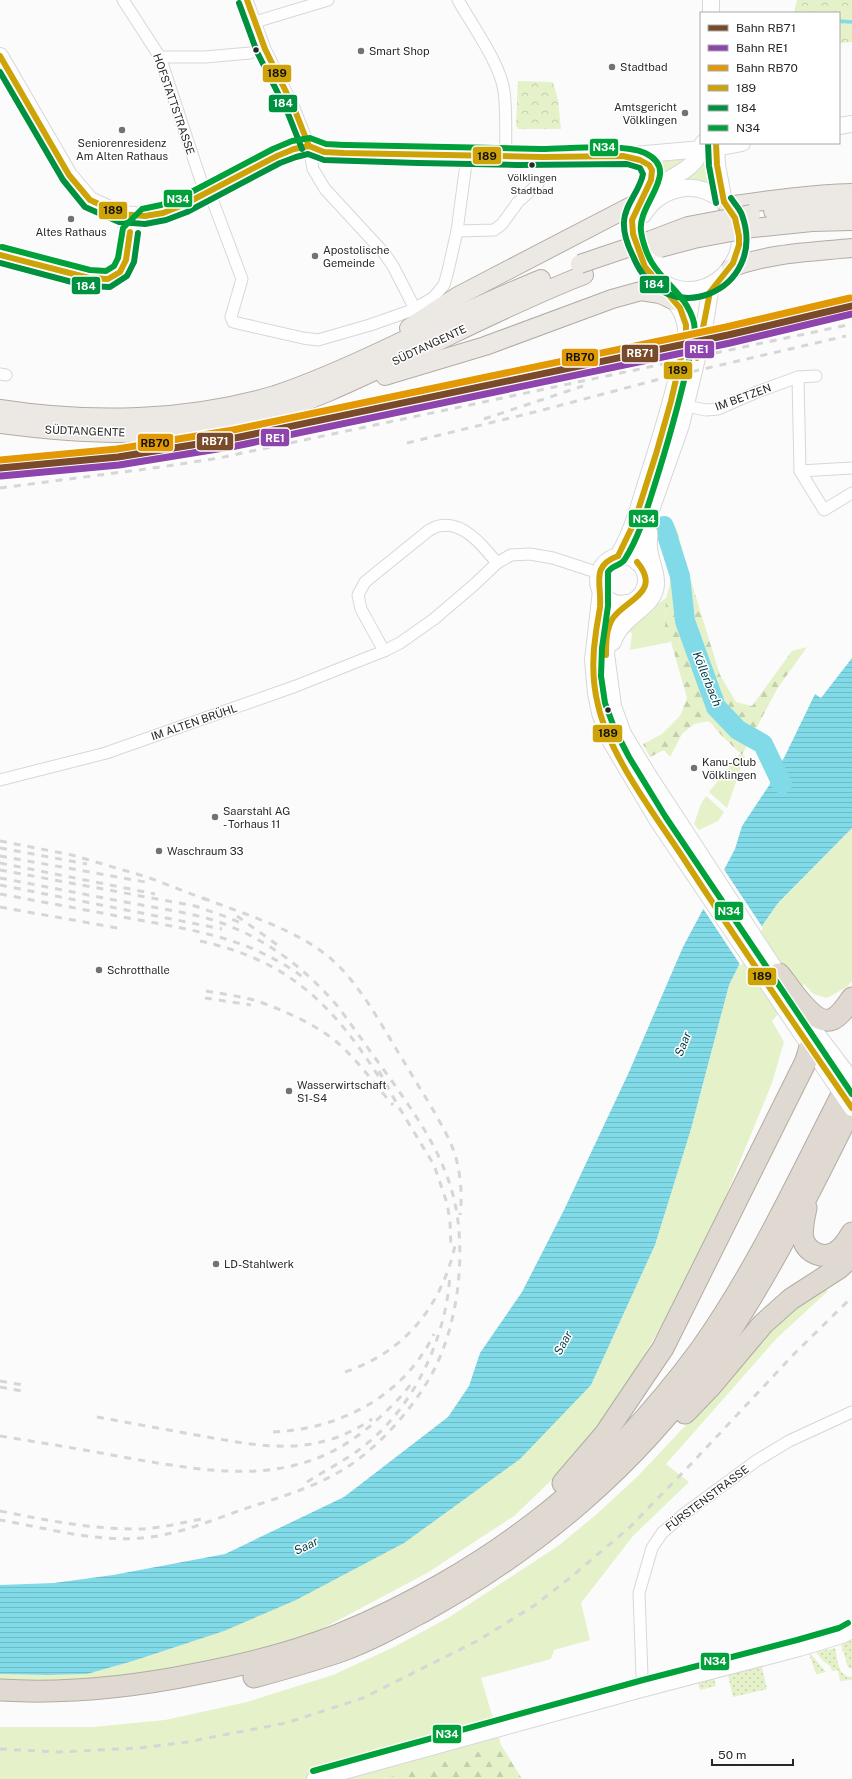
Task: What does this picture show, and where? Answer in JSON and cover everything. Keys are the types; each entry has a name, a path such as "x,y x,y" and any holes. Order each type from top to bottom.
{"highway":[{"path":"779,974 794,1006 809,1012 817,1018 824,1020 832,1019 839,1014 852,998"},
{"path":"474,1564 496,1539 533,1512 564,1482 605,1434 663,1348 806,1061 810,1047"},
{"path":"0,1704 74,1704 133,1700 170,1695 220,1677 240,1666 337,1635 395,1608 474,1564 538,1520 570,1493 636,1428 675,1382 709,1336 751,1269 846,1078"},
{"path":"604,1482 653,1432 686,1393 712,1358 753,1295 852,1108"},
{"path":"812,1185 805,1213 802,1236 803,1241 810,1250 821,1255 832,1254 842,1248 852,1233"},
{"path":"0,1690 72,1690 168,1680 220,1677 290,1667 343,1650 407,1620 454,1595 507,1561 551,1528 604,1482 665,1433 710,1387 763,1324 791,1299 839,1268 852,1256"}],"main road":[{"path":"711,0 711,12"},
{"path":"0,56 69,175 90,200 120,214 144,216 163,213 182,205 277,156 294,149 309,146 324,152 336,153 467,156 623,156 731,144"},
{"path":"840,126 852,124"},
{"path":"709,146 717,165 726,204"},
{"path":"357,362 458,296 639,202 653,188 693,164 709,146"},
{"path":"618,556 634,523 656,454 672,401 686,336 683,316 680,308 643,263 631,226 639,202 650,184 652,170 649,165 640,160 623,156"},
{"path":"638,248 638,230 642,218 650,206 661,196 678,189 696,189 711,193 726,204 734,216 740,234 738,253 731,268 714,284 699,289 682,290 663,284 650,272"},
{"path":"726,204 788,197 852,193"},
{"name":"SÜDTANGENTE","path":"752,221 820,208 852,210"},
{"path":"120,214 130,232"},
{"name":"SÜDTANGENTE","path":"0,424 46,430 118,433 181,429 252,408 511,292 582,269 688,226 752,221 852,221"},
{"path":"731,268 744,263 794,254 852,248"},
{"path":"0,255 52,268"},
{"name":"SÜDTANGENTE","path":"0,409 55,415 105,417 252,408 280,410 344,386 528,298 582,269"},
{"path":"637,562 646,523 686,406 704,329 710,292 714,284"},
{"path":"344,386 382,378 462,353 612,299 641,291 660,294 675,301"},
{"path":"607,661 619,629 650,600 655,591 656,578 650,556 650,534 646,523"},
{"path":"618,556 628,557 637,562 644,573 646,581 644,588 637,598 626,603 618,604 610,601 601,591 598,583 599,572 607,561 618,556"},
{"path":"601,591 593,652 596,693 600,713 611,742 658,821 846,1078 852,1108"},
{"path":"626,603 613,619 608,631 606,654 613,706 623,734 779,974"},
{"path":"794,1006 810,1047 846,1078"},
{"path":"315,1779 645,1688 799,1648 842,1635 852,1630"}],"street":[{"name":"HOFSTATTSTRASSE","path":"123,0 160,57 207,192 239,268 242,278 231,317 233,322 318,340 370,325 415,309"},
{"path":"246,0 278,76 294,108 309,146 313,169 325,189 384,253 396,272 415,309 434,298 444,285 457,231 467,156"},
{"path":"255,22 328,0"},
{"path":"458,0 492,60 502,82 505,109 506,156"},
{"path":"160,57 205,57 250,53"},
{"path":"457,231 494,230 502,224 518,202 538,184"},
{"path":"52,268 90,278 108,279 120,272 126,260 130,232 144,216"},
{"name":"IM BETZEN","path":"686,406 706,410 718,408 798,377 816,376"},
{"path":"798,377 800,471 824,510 852,493"},
{"path":"800,471 852,468"},
{"path":"384,651 361,608 358,595 365,582 428,531 439,526 450,525 471,534 497,563"},
{"name":"IM ALTEN BRÜHL","path":"0,780 106,753 296,686 384,651 400,643 434,619 497,563 511,554 530,554 553,558 599,572"},
{"name":"FÜRSTENSTRASSE","path":"645,1688 642,1676 639,1593 652,1548 662,1533 684,1514 756,1461 789,1441 852,1412"}],"green space":[{"path":"797,0 852,0 852,42 840,43 840,12 794,12"},
{"path":"518,81 553,82 558,100 561,129 518,129 516,125"},
{"path":"670,158 685,161 659,179 658,168 653,159"},
{"path":"704,161 706,162 714,186 677,182"},
{"path":"664,523 676,527 720,675 736,702 752,706 792,651 807,647 777,689 742,755 709,721 694,724 682,734 670,757 664,750 650,757 643,744 662,734 680,716 687,698 671,642 665,627 666,598 670,584 670,571 660,536"},
{"path":"666,598 665,627 671,642 630,650 632,633 627,632 644,614"},
{"path":"740,754 745,756 727,808 709,792"},
{"path":"706,796 724,812 718,821 699,830 694,824 701,804"},
{"path":"852,828 852,981 847,987 827,998 813,994 804,984 772,1021 784,1042 772,1083 716,1220 685,1285 614,1407 577,1456 514,1516 427,1573 314,1633 238,1654 90,1684 0,1684 0,1674 87,1674 133,1661 224,1631 591,1385 655,1245 691,1129 729,985 750,943 778,903"},
{"path":"824,1288 828,1291 777,1338 666,1464 689,1482 633,1536 581,1603 590,1640 554,1650 551,1659 481,1678 501,1745 383,1779 0,1779 0,1727 93,1727 165,1720 247,1702 333,1675 394,1647 448,1618 558,1546 598,1513 638,1476 715,1394 770,1331 795,1308"},
{"path":"852,1640 852,1669 848,1667 841,1645"},
{"path":"835,1648 841,1671 843,1674 852,1677 852,1680 840,1681 838,1670 832,1671 830,1666 823,1661 816,1652"},
{"path":"809,1654 811,1654 826,1672 816,1674"},
{"path":"762,1667 767,1689 733,1697 728,1675"},
{"path":"714,1679 716,1686 700,1690 698,1683"},
{"path":"501,1745 522,1779 383,1779"}],"water":[{"name":"Saar","path":"852,658 852,828 778,903 750,943 729,985 691,1129 655,1245 591,1385 520,1459 404,1543 296,1600 224,1631 133,1661 87,1674 0,1674 0,1585 54,1583 113,1575 225,1554 344,1497 448,1417 469,1386 480,1353 522,1292 564,1210 629,1072 683,947 735,849 742,826 770,784 771,775 767,765 770,759 781,762 815,694 821,698"}],"pier":[{"path":"723,868 763,928 752,944 741,966 702,907"}],"waterway":[{"name":"Köllerbach","path":"840,21 852,22"},
{"name":"Köllerbach","path":"664,526 680,576 685,621 716,707 738,730 763,744 782,784"}],"railway":[{"path":"0,488 219,458 852,324"},
{"path":"407,443 539,411 656,380 846,336"},
{"path":"668,358 714,345"},
{"path":"484,419 583,386"},
{"path":"0,479 79,469"},
{"path":"0,841 72,855 147,877 207,900"},
{"path":"0,848 87,864"},
{"path":"0,856 151,883"},
{"path":"0,863 155,894"},
{"path":"0,870 195,906 241,923"},
{"path":"0,878 206,918 244,932 262,942 296,965 311,978 339,1008 399,1091 426,1133 442,1163 453,1195 457,1216 460,1261 455,1307 443,1351 434,1370 419,1395 400,1420 367,1452 343,1470 300,1490 192,1527 167,1534 142,1538 124,1539 88,1536 0,1520"},
{"path":"0,885 222,929"},
{"path":"0,894 177,927 222,938 264,954 307,980"},
{"path":"203,898 269,923 300,938 329,957 351,980 362,994 380,1023 435,1114 451,1144 459,1169 461,1197 460,1215"},
{"path":"0,907 123,929"},
{"path":"237,916 279,946"},
{"path":"200,941 231,949 258,960 283,973 305,989 325,1007 344,1028 379,1077"},
{"path":"206,991 238,996 257,1001 289,1014 322,1031 347,1052 393,1105"},
{"path":"205,998 251,1005"},
{"path":"379,1071 434,1165 447,1203 450,1221 451,1249"},
{"path":"345,1372 367,1363 387,1352 404,1338 419,1322 432,1305 442,1285 450,1264 456,1241"},
{"path":"307,1482 364,1446 382,1430 398,1412 425,1369 435,1346 442,1322 450,1273"},
{"path":"0,1749 58,1752 139,1748 187,1742 286,1723 363,1698 479,1640 535,1605 571,1577 630,1527 794,1354 852,1297"},
{"path":"273,1432 323,1424 346,1416 368,1405 388,1391 406,1375 421,1356 434,1334"},
{"path":"0,1436 163,1464 229,1471 261,1471 291,1466 321,1456 351,1441 379,1418 402,1395 414,1380"},
{"path":"0,1381 23,1385"},
{"path":"0,1387 22,1391"},
{"path":"97,1417 242,1443 286,1446 308,1445 329,1440 350,1432 372,1419"},
{"path":"0,1511 34,1518 119,1529 169,1526 202,1519"}],"rail line":[{"name":"RB70","path":"0,460 117,449 233,430 726,327 850,298"},
{"name":"RB71","path":"0,468 118,457 235,438 728,335 852,306"},
{"name":"RE1","path":"1,476 119,465 236,446 730,343 852,314"}],"transit line":[{"name":"189","path":"247,0 265,49 294,108 309,146"},
{"name":"184","path":"239,3 257,52 287,111 302,149"},
{"name":"189","path":"0,56 69,175 90,200 121,214 145,216 163,213 183,205 277,156 294,149 309,146 324,152 344,153 543,157 623,156 640,160 649,165 652,170 651,180 632,220 633,234 645,267 680,308 686,325 686,336 671,401 656,454 634,523 618,556"},
{"name":"184","path":"0,72 63,180 85,207 119,222 145,224 166,220 187,212 280,163 308,154 324,160 418,163 518,165 627,164 640,168 643,174 639,186 627,209 624,221 625,235 631,252 648,280 667,294 689,298 710,294 728,282 741,265 746,242 742,215 731,198"},
{"name":"N34","path":"2,247 90,270 106,271 114,266 118,258 123,228 142,209 161,205 180,198 273,149 292,141 310,138 326,144 344,145 541,149 609,147 635,150 645,153 656,160 660,169 659,178 656,189 645,210 642,221 642,239 657,271 682,298 687,306 695,329 679,401 642,524 625,559 608,572 608,606 602,648 601,676 605,703 615,730 629,757 665,816 852,1094"},
{"name":"184","path":"708,144 709,166 716,203"},
{"name":"189","path":"716,144 717,165 724,202"},
{"name":"189","path":"697,358 710,292 733,263 739,245 739,236 735,218 724,202"},
{"name":"189","path":"0,255 89,278 108,279 120,272 126,260 130,232"},
{"name":"184","path":"0,263 87,286 110,287 127,276 134,262 138,233"},
{"name":"189","path":"618,556 609,560 604,565 599,577 600,607 593,660 598,705 612,743 621,762 645,801 852,1108"},
{"name":"189","path":"606,655 606,641 613,618 619,611 640,594 644,588 646,581 644,572 637,562"},
{"name":"N34","path":"313,1771 643,1680 797,1640 839,1628 848,1623"}],"place":[{"name":"Smart Shop","path":"361,51"},
{"name":"Stadtbad","path":"612,67"},
{"name":"Amtsgericht Völklingen","path":"685,113"},
{"name":"Seniorenresidenz Am Alten Rathaus","path":"122,130"},
{"name":"Völklingen Stadtbad","path":"532,165"},
{"name":"Altes Rathaus","path":"71,219"},
{"name":"Apostolische Gemeinde","path":"315,256"},
{"name":"Kanu-Club Völklingen","path":"694,768"},
{"name":"Saarstahl AG - Torhaus 11","path":"215,817"},
{"name":"Waschraum 33","path":"159,851"},
{"name":"Schrotthalle","path":"99,970"},
{"name":"Wasserwirtschaft S1-S4","path":"289,1091"},
{"name":"LD-Stahlwerk","path":"216,1264"}]}
